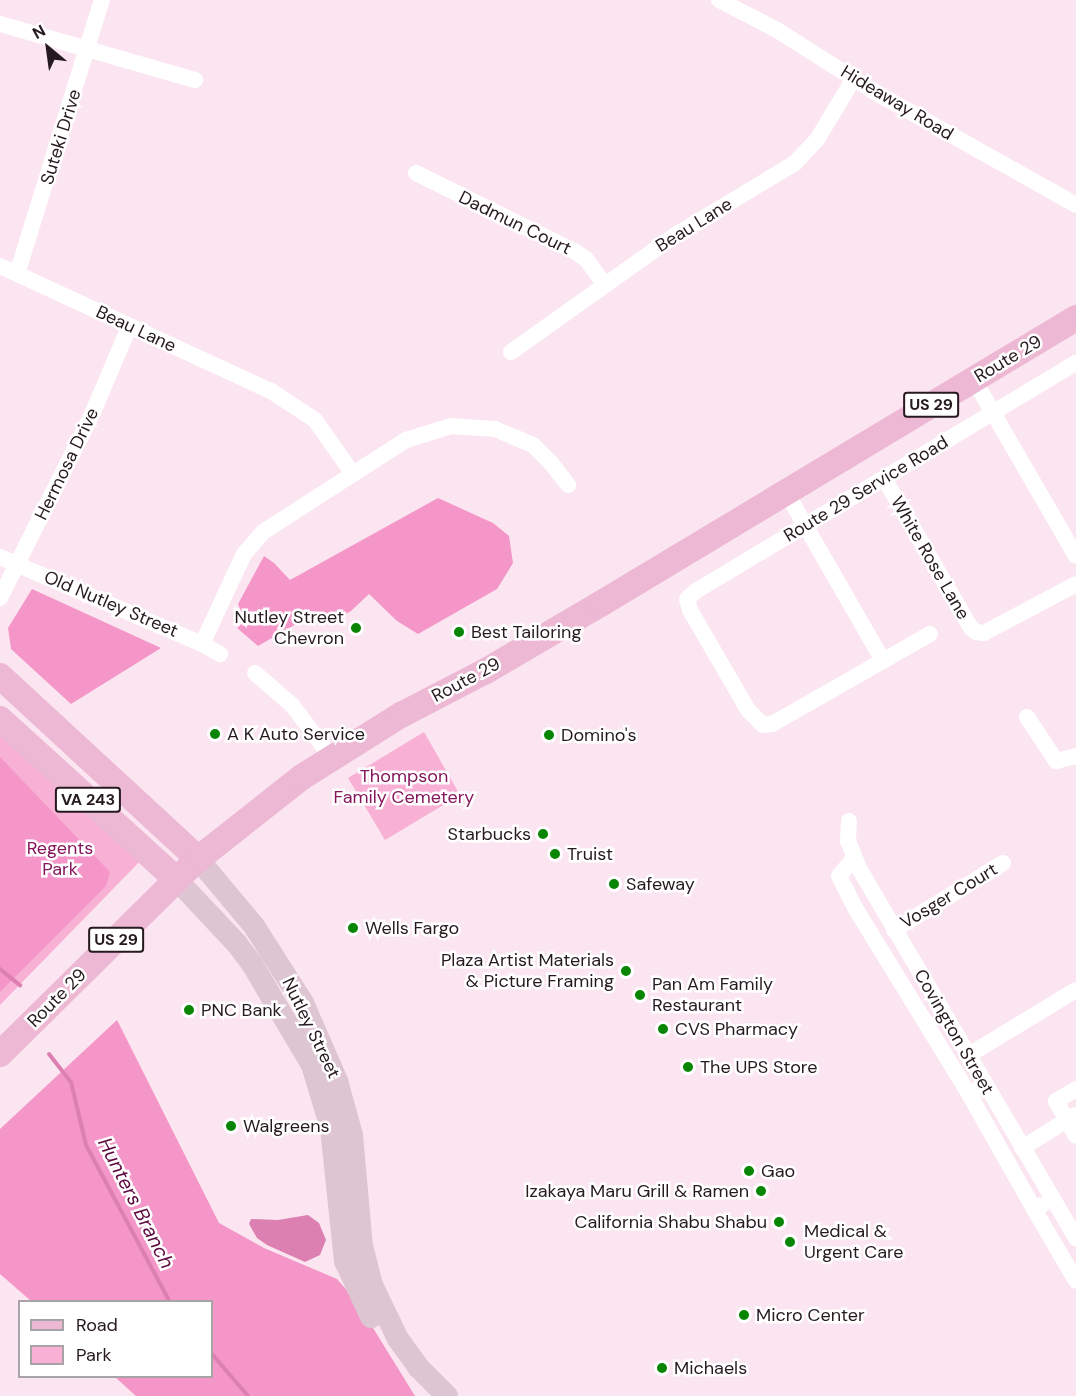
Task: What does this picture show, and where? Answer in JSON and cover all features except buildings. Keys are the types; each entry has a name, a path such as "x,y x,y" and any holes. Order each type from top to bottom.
{"main road":[{"name":"Route 29","path":"0,1054 198,859 302,777 401,715 486,671 592,609 1076,318"},
{"name":"Nutley Street","path":"0,676 198,859 254,926 303,1003 337,1081 352,1135 362,1246 372,1285 398,1339 418,1367 447,1396"},
{"name":"Nutley Street","path":"0,719 177,880 237,944 252,964 307,1054 323,1095 331,1128 345,1261 377,1329 404,1369 428,1396"}],"street":[{"name":"Suteki Drive","path":"17,274 102,0"},
{"name":"Hideaway Road","path":"719,0 777,30 960,142 1074,201"},
{"path":"0,24 195,80"},
{"name":"Beau Lane","path":"511,352 677,234 795,163 818,138 854,78"},
{"name":"Dadmun Court","path":"416,173 574,251 586,259 604,284"},
{"name":"Beau Lane","path":"0,266 271,391 315,420 353,474"},
{"name":"Hermosa Drive","path":"0,598 93,412 129,327"},
{"name":"Route 29 Service Road","path":"884,661 772,724 763,725 748,710 690,610 687,599 696,591 1076,363"},
{"path":"974,380 1076,556"},
{"path":"202,644 244,554 250,547 280,519 406,440 452,426 495,429 533,446 551,463 568,485"},
{"name":"White Rose Lane","path":"884,478 975,632 984,633 1076,584"},
{"path":"786,492 884,661 930,634"},
{"name":"Old Nutley Street","path":"0,557 202,644 220,654"},
{"path":"255,673 292,705 332,758"},
{"path":"1027,717 1056,761 1076,756"},
{"name":"Covington Street","path":"849,821 848,841 854,858 967,1056 1076,1238"},
{"path":"854,858 839,876 857,911 969,1094 1076,1281"},
{"name":"Vosger Court","path":"894,930 1003,863"},
{"path":"967,1056 1076,990"},
{"path":"969,1094 985,1086"},
{"path":"1076,1089 1056,1101 1072,1117 1076,1136"},
{"path":"1022,1148 1072,1117"},
{"path":"1034,1209 1053,1199"}],"green space":[{"path":"438,498 493,523 509,536 513,563 497,589 418,634 397,621 369,594 351,611 328,623 317,612 258,646 237,628 245,621 238,604 264,556 290,580"},
{"path":"32,589 161,648 71,704 11,649 8,628"},
{"name":"Regents Park","path":"0,731 146,855 0,1005"},
{"name":"Thompson Family Cemetery","path":"424,732 460,795 385,840 348,778"},
{"name":"Regents Park","path":"0,757 110,872 106,886 0,992"},
{"path":"117,1020 219,1223 264,1248 337,1279 357,1302 415,1396 136,1396 116,1378 213,1378 213,1300 30,1300 0,1274 0,1129"}],"shaded area":[{"path":"308,1215 319,1223 326,1240 320,1255 305,1262 267,1245 257,1238 249,1224 251,1219 278,1220"}],"waterway":[{"name":"Hunters Branch","path":"0,969 20,985"},
{"name":"Hunters Branch","path":"49,1054 71,1082 86,1145 169,1300"},
{"name":"Hunters Branch","path":"213,1355 248,1396"}],"place":[{"name":"Nutley Street Chevron","path":"356,628"},
{"name":"Best Tailoring","path":"459,632"},
{"name":"A K Auto Service","path":"215,734"},
{"name":"Domino's","path":"549,735"},
{"name":"Starbucks","path":"543,834"},
{"name":"Truist","path":"555,854"},
{"name":"Safeway","path":"614,884"},
{"name":"Wells Fargo","path":"353,928"},
{"name":"Plaza Artist Materials & Picture Framing","path":"626,971"},
{"name":"Pan Am Family Restaurant","path":"640,995"},
{"name":"PNC Bank","path":"189,1010"},
{"name":"CVS Pharmacy","path":"663,1029"},
{"name":"The UPS Store","path":"688,1067"},
{"name":"Walgreens","path":"231,1126"},
{"name":"Gao","path":"749,1171"},
{"name":"Izakaya Maru Grill & Ramen","path":"761,1191"},
{"name":"California Shabu Shabu","path":"779,1222"},
{"name":"Medical & Urgent Care","path":"790,1242"},
{"name":"Micro Center","path":"744,1315"},
{"name":"Michaels","path":"662,1368"}]}
